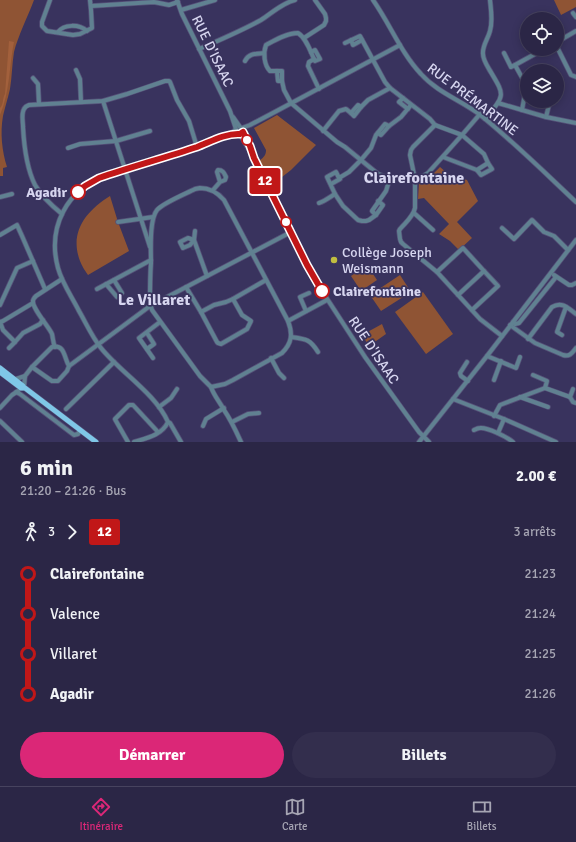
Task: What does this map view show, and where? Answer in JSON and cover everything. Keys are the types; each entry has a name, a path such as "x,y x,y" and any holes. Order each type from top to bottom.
{"main road":[{"path":"0,368 96,442"},
{"path":"0,372 21,388 24,388"}],"street":[{"path":"50,0 42,26 47,31 73,35 80,34 92,28 90,0"},
{"path":"181,10 215,0"},
{"path":"199,49 260,20 290,1 296,0"},
{"path":"304,38 324,25 326,21 325,14 315,0"},
{"name":"RUE PRÉMARTINE","path":"373,0 400,45 420,74 427,81 480,114 576,202"},
{"path":"485,119 501,98 501,90 483,55 484,46 491,30 492,17 490,0"},
{"path":"91,6 115,2 154,2 166,5 177,1"},
{"name":"RUE D'ISAAC","path":"177,1 239,131 250,146 254,158 307,265 327,300 385,385 417,430 429,442"},
{"path":"574,13 576,18"},
{"path":"58,32 65,27 71,26 78,26 87,31"},
{"path":"564,38 576,31"},
{"path":"319,89 308,66 309,62 314,58 304,38 298,33 289,34 266,46 264,53 266,68 270,71 277,71 278,81 282,81 284,90 291,103 323,131 378,174 390,178 407,180 415,179 428,173 443,158 480,114"},
{"path":"345,43 360,36 385,82 390,88 435,125 462,136 484,154 492,169 481,175 477,170 443,158"},
{"path":"181,442 159,407 98,344 62,279 56,258 55,244 56,229 62,214 73,197 85,186 99,178 197,147 239,131 400,45"},
{"path":"245,61 252,54 264,53"},
{"path":"504,53 511,67 531,56"},
{"path":"562,56 571,75 576,77"},
{"path":"515,65 525,83 526,88 522,110"},
{"path":"76,70 80,79 81,102"},
{"path":"33,78 38,84 39,104"},
{"path":"62,214 47,202 41,194 34,184 28,166 24,146 22,114 24,108 29,105 103,101 169,81 177,100 189,121 197,147"},
{"path":"323,131 340,111 346,109 351,113 358,104 362,107 368,100 390,88"},
{"path":"403,98 399,102 408,109"},
{"path":"103,101 150,249"},
{"path":"498,103 546,117 576,123"},
{"path":"331,184 349,172 361,160 371,148 376,135 385,124 389,126 401,117 411,105"},
{"path":"546,117 548,108"},
{"path":"435,125 411,150 410,155 415,179 415,208 414,213 399,231 401,242 437,272 480,319 502,336"},
{"path":"68,148 80,144 116,141 150,131"},
{"path":"477,170 488,163"},
{"path":"339,178 336,172 327,177 335,194 343,206 358,220 366,221 376,215 372,210 386,191 390,178"},
{"path":"213,190 220,182"},
{"path":"211,387 225,384 282,352 290,342 292,329 224,200 213,190 205,188 195,189 161,206 153,217 150,249 150,306 200,376 211,387 213,394 224,408 232,422 241,442"},
{"path":"0,197 12,194"},
{"path":"319,203 335,194"},
{"path":"414,213 433,230"},
{"path":"118,222 153,217"},
{"path":"502,228 514,239 532,220 544,232 554,236 568,250"},
{"path":"0,235 17,225 46,289"},
{"path":"195,231 194,240 208,276"},
{"path":"32,367 52,381 58,381 67,371 69,366 150,306 291,232"},
{"path":"419,442 576,240"},
{"path":"437,272 463,248 498,286 472,310"},
{"path":"97,289 151,260"},
{"path":"0,305 17,268 33,261"},
{"path":"458,295 484,271"},
{"path":"550,273 569,285 576,283"},
{"path":"511,323 519,323 556,277"},
{"path":"15,342 3,330 0,322 3,322 32,303 36,296 62,279"},
{"path":"106,284 117,297 122,293 114,280"},
{"path":"201,312 233,299 266,280"},
{"path":"186,287 218,344 221,344 247,330 251,321 242,315 233,299"},
{"path":"306,312 300,297 309,294"},
{"path":"533,295 539,299"},
{"path":"288,321 327,300"},
{"path":"32,303 51,333 55,346"},
{"path":"528,338 552,307 558,304 566,307 576,314"},
{"path":"562,335 557,332 566,307"},
{"path":"8,348 23,333 40,324 43,320"},
{"path":"153,358 139,338 160,322"},
{"path":"511,323 535,343 566,356 572,354 576,348"},
{"path":"147,333 154,344 147,349"},
{"path":"291,337 310,341 318,352"},
{"path":"0,408 12,395 24,388 25,376 52,347 58,346 63,350 69,366"},
{"path":"487,356 516,368 520,357"},
{"path":"271,358 279,373 284,378"},
{"path":"494,380 501,361"},
{"path":"66,409 114,362"},
{"path":"467,362 460,373 461,376 468,380"},
{"path":"533,374 547,380 545,388"},
{"path":"16,379 25,376"},
{"path":"494,416 500,405 545,388 570,397 573,402 576,403"},
{"path":"159,407 171,398 177,389"},
{"path":"570,397 573,389"},
{"path":"16,392 74,435 78,434 80,430"},
{"path":"520,397 548,407"},
{"path":"453,399 504,420 546,440 556,442"},
{"path":"128,442 115,419 129,405 133,405 158,432"},
{"path":"203,426 206,419 224,408"},
{"path":"232,422 248,414 259,413"},
{"path":"498,433 504,420"},
{"path":"0,421 22,442"},
{"path":"134,442 150,437 158,432 168,422"},
{"path":"474,430 482,427 498,433 513,442"}],"shaded area":[{"path":"0,0 34,0 14,52 10,89 2,122 2,142 7,167 3,168 3,176 0,176"},
{"path":"554,0 576,0 576,7 564,13 564,12 560,12"},
{"path":"9,41 14,42 8,88 0,115 0,108 5,94"},
{"path":"277,115 316,145 291,170 282,177 270,183 259,161 266,153 266,150 254,128"},
{"path":"440,167 447,173 467,180 478,201 457,222 472,238 459,250 450,241 439,234 449,224 424,198 418,199 419,182 430,177"},
{"path":"110,196 129,251 88,275 81,263 77,250 78,232 82,223 94,208"},
{"path":"367,265 377,280 361,291 351,276"},
{"path":"400,275 411,292 381,311 370,295"},
{"path":"423,292 453,334 426,354 395,312"},
{"path":"382,324 386,334 369,346 362,335"}],"bus line":[{"name":"12","path":"78,192 99,178 197,147 229,135 236,133 241,134 243,132 254,158 307,265 322,291"}],"place":[{"name":"Agadir","path":"78,192"},
{"name":"Collège Joseph Weismann","path":"334,260"},
{"name":"Clairefontaine","path":"322,291"}],"district":[{"name":"Clairefontaine","path":"414,177"},
{"name":"Le Villaret","path":"154,299"}]}
